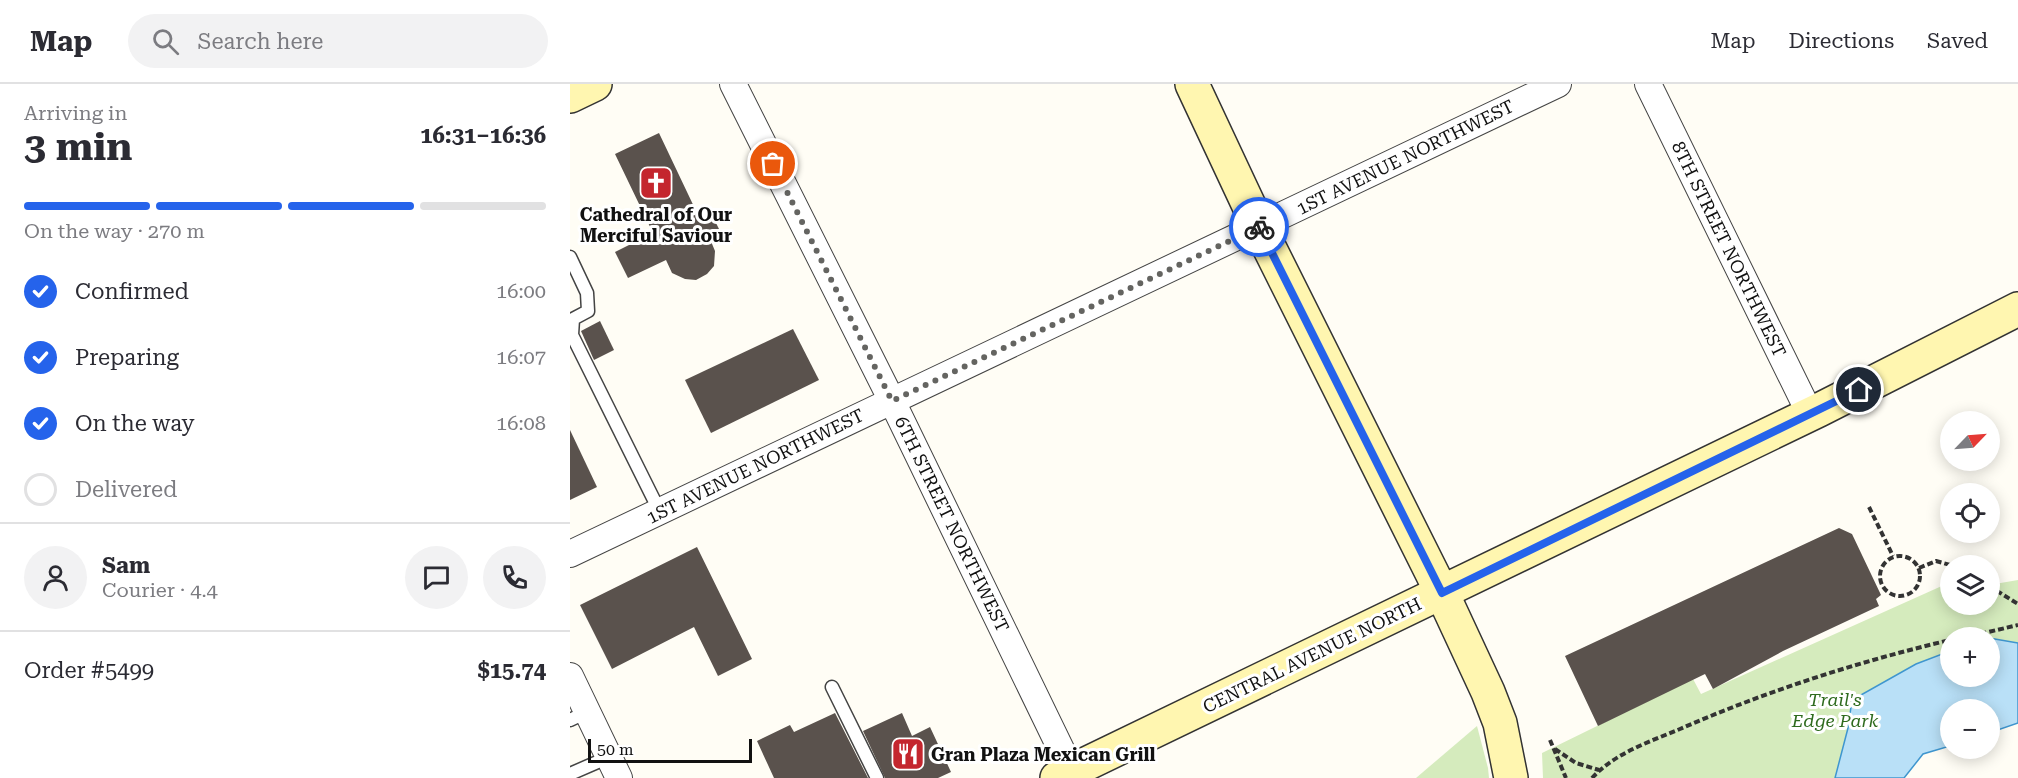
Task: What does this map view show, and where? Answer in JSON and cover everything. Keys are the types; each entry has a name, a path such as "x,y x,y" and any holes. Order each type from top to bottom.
{"street":[{"path":"570,96 595,84"},
{"name":"6TH STREET NORTHWEST","path":"733,84 892,401 1065,775"},
{"path":"1192,84 1259,227 1442,593 1500,723 1511,778"},
{"name":"1ST AVENUE NORTHWEST","path":"570,554 1558,84"},
{"name":"8TH STREET NORTHWEST","path":"1648,84 1810,414"},
{"name":"CENTRAL AVENUE NORTH","path":"1065,775 1810,414 2018,309"},
{"path":"570,676 579,716 614,767"}],"lane":[{"path":"570,257 587,292 588,311 573,319 572,335 660,512"},
{"path":"832,687 877,778"},
{"path":"570,774 614,767"}],"path":[{"path":"1869,507 1893,556"},
{"path":"1893,556 1908,557 1919,568 1920,581 1909,594 1892,595 1881,584 1880,575 1883,564 1893,556"},
{"path":"1919,568 1936,561 1940,562"},
{"path":"2000,593 2018,604"},
{"path":"2000,629 2018,625"},
{"path":"1592,778 1632,750 1797,682 1940,643"},
{"path":"1550,740 1566,778"},
{"path":"1555,749 1576,763 1599,771"}],"green space":[{"name":"Trail's Edge Park","path":"2018,580 2018,691 1983,699 1940,699 1940,718 1873,778 1543,778 1542,753 1693,679 1701,694 1940,587 1940,615 2000,615 2000,583"},
{"path":"1477,726 1489,778 1416,778"}],"water":[{"path":"2000,640 2018,643 2018,723 2000,729 2000,699 1940,699 1940,749 1923,754 1904,778 1835,778 1848,728 1852,700 1916,664 1940,655 1940,687 2000,687"}],"building":[{"name":"Cathedral of Our Merciful Saviour","path":"659,133 697,213 708,207 721,233 710,239 715,251 714,266 707,274 696,280 685,279 672,273 666,260 628,278 615,252 653,233 615,154"},
{"path":"600,321 614,350 594,360 581,331"},
{"path":"793,329 819,380 711,433 685,380"},
{"path":"570,430 597,487 570,500"},
{"path":"1839,528 1852,534 1881,595 1876,599 1879,606 1783,651 1713,689 1705,674 1598,726 1565,656"},
{"path":"697,547 752,659 718,676 694,627 612,669 580,605"},
{"path":"835,713 868,778 774,778 757,741 790,725 794,732"},
{"name":"Gran Plaza Mexican Grill","path":"902,713 912,736 930,727 951,772 938,778 885,778 863,731"}],"way so far":[{"path":"773,164 892,401 1259,227"}],"place":[{"name":"Cathedral of Our Merciful Saviour","path":"656,183"},
{"name":"Gran Plaza Mexican Grill","path":"908,754"}],"route":[{"path":"1259,227 1442,593 1859,390"}]}
